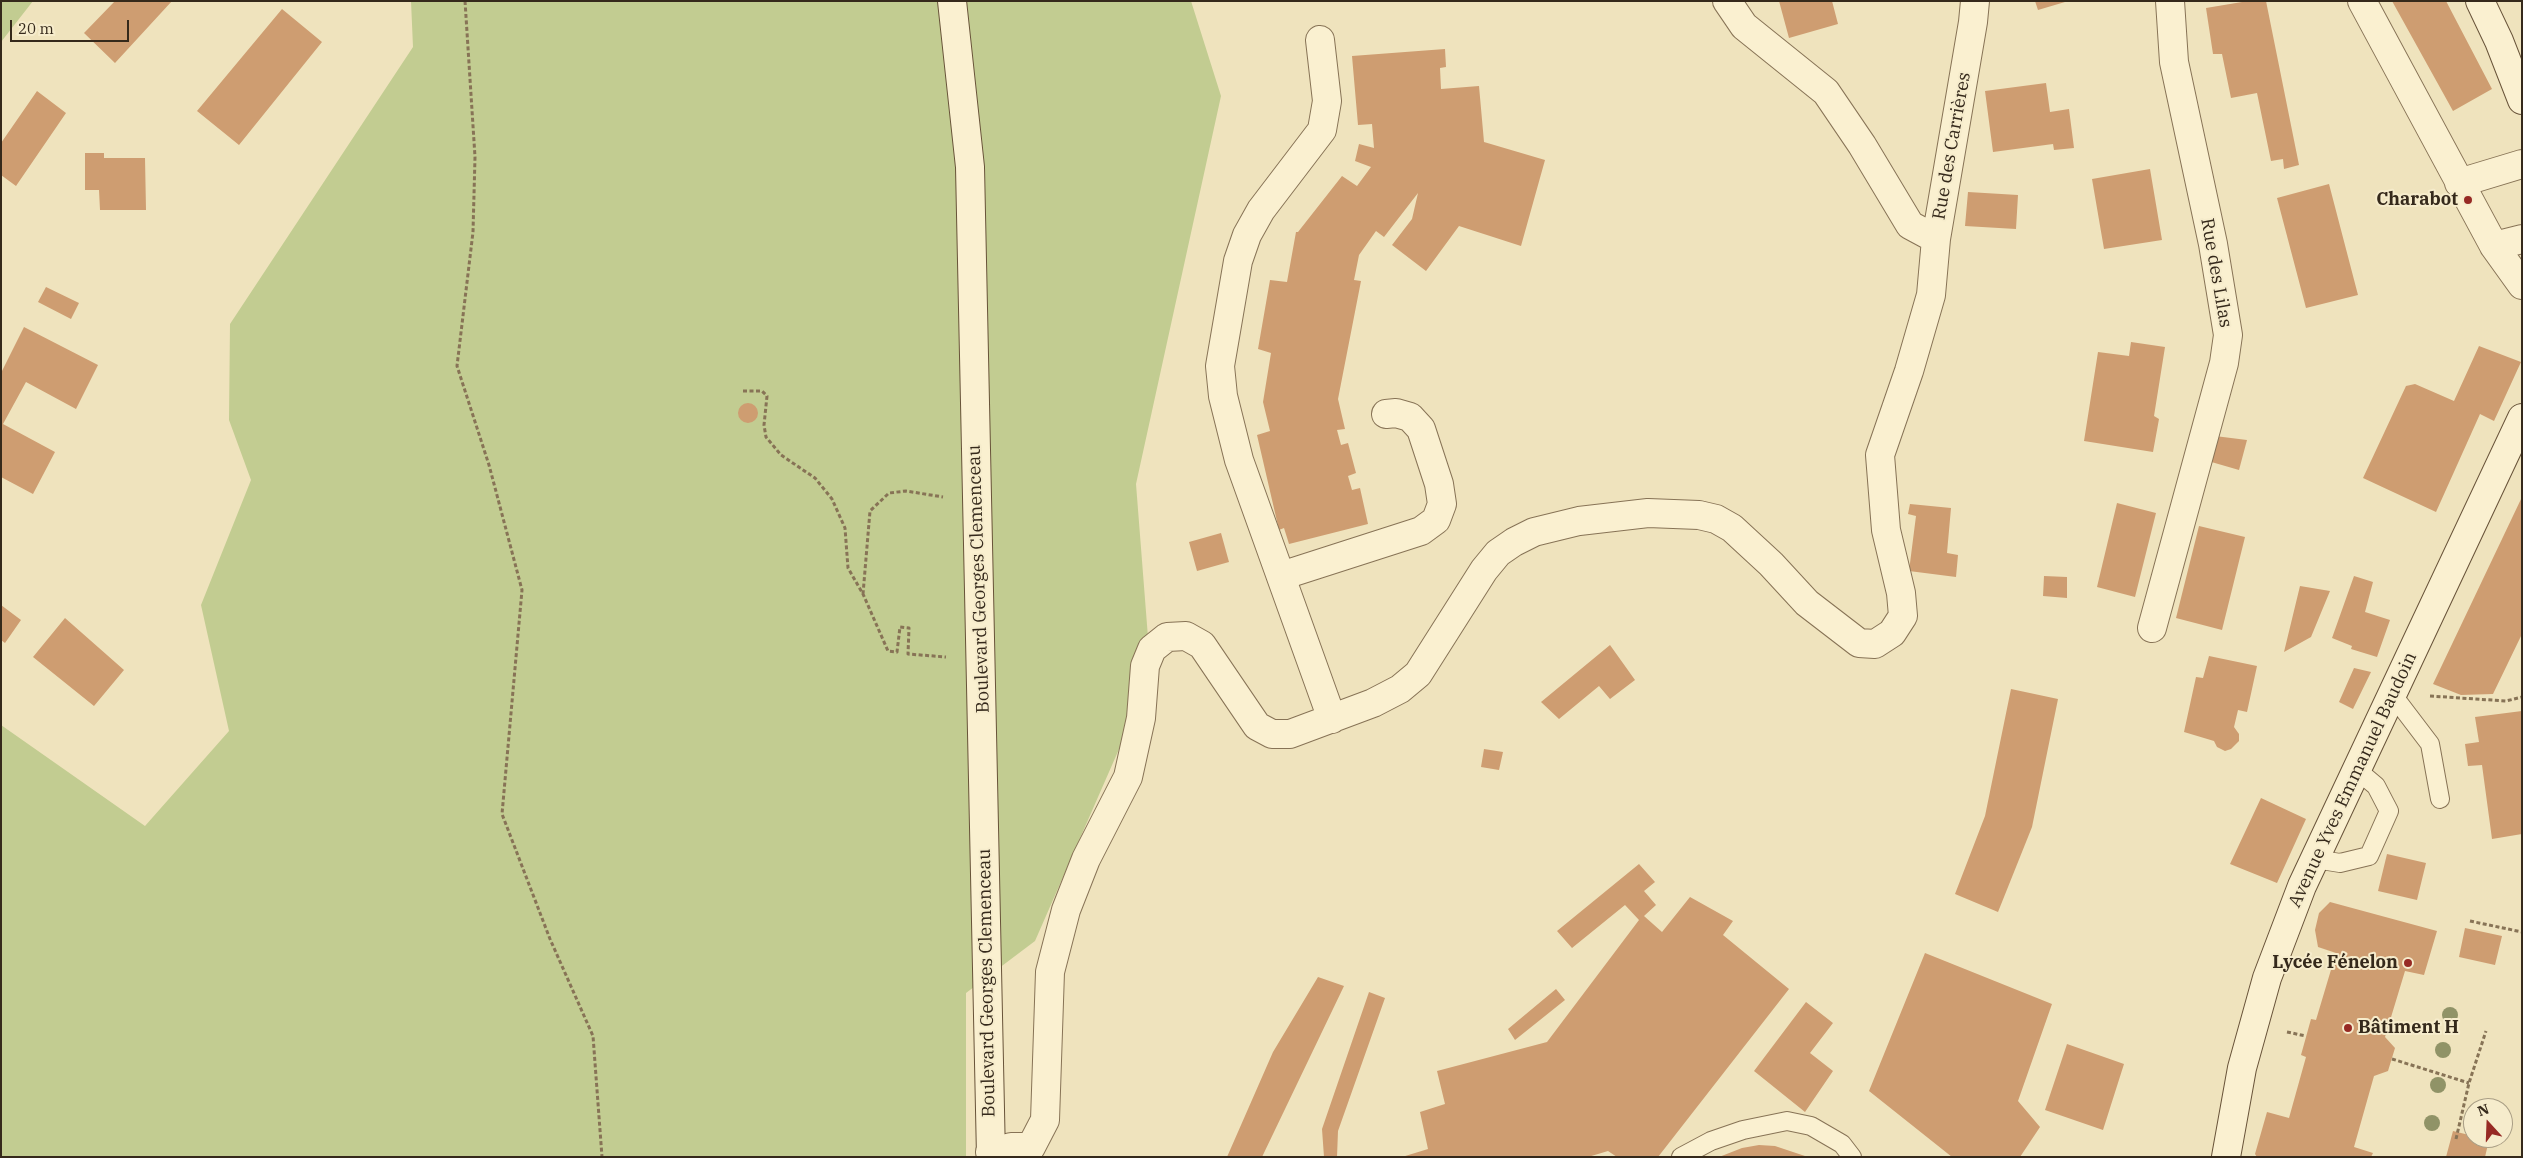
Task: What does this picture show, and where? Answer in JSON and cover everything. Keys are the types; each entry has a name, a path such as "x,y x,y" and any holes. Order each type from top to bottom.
{"street":[{"name":"Boulevard Georges Clemenceau","path":"952,1 970,167 976,500 982,659 990,1155"},
{"name":"Rue des Carrières","path":"1727,1 1744,26 1826,92 1862,145 1910,225 1936,240 1975,1"},
{"name":"Rue des Lilas","path":"2152,628 2224,363 2228,334 2213,244 2174,62 2170,1"},
{"path":"2362,1 2494,246 2522,285"},
{"path":"2480,1 2499,41 2522,100"},
{"path":"1320,40 1327,101 1322,130 1261,210 1247,235 1238,261 1220,366 1224,396 1239,460 1332,719"},
{"path":"2459,183 2522,164"},
{"path":"2494,246 2522,239"},
{"path":"990,1155 1011,1147 1031,1147 1045,1120 1050,972 1066,910 1086,859 1128,777 1141,718 1145,666 1152,649 1167,637 1186,636 1202,645 1257,726 1272,734 1290,734 1373,703 1400,689 1418,674 1484,570 1498,552 1534,532 1579,521 1648,513 1699,515 1716,519 1732,528 1752,546 1807,603 1859,643 1875,644 1892,633 1903,616 1901,593 1886,530 1880,455 1909,371 1931,295 1936,240"},
{"path":"1282,576 1421,531 1436,520 1442,504 1439,484 1421,429 1410,417 1396,413 1386,414"},
{"name":"Avenue Yves Emmanuel Baudoin","path":"2226,1157 2242,1068 2267,978 2302,886 2522,418"}],"lane":[{"path":"2392,694 2430,744 2440,799"},
{"path":"2314,859 2340,863 2369,856 2389,811 2376,786 2357,770"},
{"path":"1681,1157 1711,1141 1743,1130 1787,1121 1811,1126 1842,1144 1852,1157"}],"path":[{"path":"465,1 476,157 473,232 457,366 489,465 522,590 502,814 550,939 593,1036 602,1157"},
{"path":"743,391 762,391 767,396 764,425 766,437 781,455 815,478 832,499 845,528 848,568 863,594 888,651 897,652 900,627 909,628 908,654 982,659"},
{"path":"863,594 870,511 889,493 906,491 922,495 976,500"},
{"path":"2392,694 2506,701 2522,697"},
{"path":"2470,921 2522,932"},
{"path":"2456,1139 2469,1083 2486,1031"},
{"path":"2392,1059 2469,1083"}],"green space":[{"path":"1,1 33,1 1,42"},
{"path":"411,1 1191,1 1221,96 1136,484 1151,676 1035,941 966,993 966,1157 1,1157 1,725 145,826 229,731 201,605 251,480 229,420 230,324 413,47"}],"building":[{"path":"115,1 172,1 115,63 84,33"},
{"path":"1779,1 1832,1 1838,24 1789,38"},
{"path":"2035,1 2065,1 2065,2 2038,10"},
{"path":"2248,1 2266,1 2299,165 2284,169 2283,159 2271,161 2257,93 2231,98 2222,54 2213,54 2206,8"},
{"path":"2392,1 2446,1 2492,89 2453,111"},
{"path":"282,9 322,42 239,145 197,111"},
{"path":"1445,49 1446,67 1440,68 1441,89 1479,86 1484,142 1545,160 1521,246 1459,226 1426,271 1392,245 1412,219 1418,193 1384,237 1376,231 1359,255 1354,280 1361,281 1338,399 1345,429 1337,430 1341,445 1348,443 1356,473 1348,476 1352,490 1360,488 1368,524 1289,544 1284,528 1279,530 1257,435 1270,431 1263,402 1271,353 1258,349 1270,280 1287,282 1296,232 1298,232 1342,176 1357,186 1371,167 1355,161 1359,144 1374,148 1372,124 1358,125 1352,56"},
{"path":"2046,83 2050,112 2069,109 2074,148 2054,150 2053,144 1993,152 1985,91"},
{"path":"37,91 66,113 16,186 1,175 1,143"},
{"path":"85,153 104,153 104,158 145,158 146,210 100,210 99,190 85,190"},
{"path":"2150,169 2162,240 2104,249 2092,179"},
{"path":"2329,184 2358,295 2306,308 2277,198"},
{"path":"1968,192 2018,195 2016,229 1965,226"},
{"path":"46,287 79,303 71,319 38,302"},
{"path":"24,327 98,365 76,409 26,382 3,424 55,452 33,494 1,477 1,373"},
{"path":"2131,342 2165,347 2154,416 2159,419 2153,452 2084,441 2098,352 2129,356"},
{"path":"2479,346 2521,362 2494,421 2480,414 2436,512 2363,478 2406,386 2415,384 2454,401"},
{"path":"748,403 755,406 758,413 755,420 748,423 741,420 738,413 741,406"},
{"path":"2215,436 2247,440 2239,470 2208,461"},
{"path":"2522,497 2522,634 2493,694 2461,695 2433,684"},
{"path":"2117,503 2156,513 2135,597 2097,587"},
{"path":"1910,504 1951,508 1947,553 1958,555 1956,577 1909,571 1916,516 1908,514"},
{"path":"2199,526 2245,537 2222,630 2176,618"},
{"path":"1221,533 1229,562 1197,571 1189,542"},
{"path":"2044,576 2067,577 2067,598 2043,596"},
{"path":"2354,576 2373,582 2365,612 2390,620 2377,657 2351,649 2352,646 2332,638"},
{"path":"2300,586 2330,591 2311,637 2284,652"},
{"path":"1,605 21,620 5,643 1,640"},
{"path":"65,618 124,670 94,706 33,657"},
{"path":"1610,645 1635,680 1610,699 1599,686 1559,719 1541,702"},
{"path":"2209,656 2257,666 2247,712 2238,710 2234,727 2239,734 2239,741 2231,749 2225,751 2217,747 2214,741 2184,732 2196,677 2203,678"},
{"path":"2354,668 2371,672 2353,709 2339,702"},
{"path":"2011,689 2058,699 2032,827 1998,912 1955,894 1985,816"},
{"path":"2522,711 2522,834 2492,839 2482,765 2468,766 2465,744 2479,742 2475,717"},
{"path":"1484,749 1503,752 1499,770 1481,767"},
{"path":"2261,798 2306,819 2277,883 2230,864"},
{"path":"2387,854 2426,863 2417,900 2378,891"},
{"path":"1639,864 1655,882 1644,891 1656,905 1644,916 1662,932 1690,897 1733,921 1723,935 1789,989 1658,1157 1617,1157 1608,1151 1588,1157 1402,1157 1428,1149 1420,1112 1445,1104 1437,1071 1547,1042 1639,920 1625,905 1572,948 1557,931"},
{"name":"Bâtiment H","path":"2330,902 2437,931 2424,975 2405,971 2385,1037 2395,1048 2388,1071 2374,1076 2354,1147 2373,1153 2371,1157 2257,1157 2255,1154 2267,1112 2289,1118 2306,1057 2301,1055 2311,1019 2316,1020 2336,953 2318,947 2315,930 2319,913"},
{"path":"2465,928 2502,936 2495,965 2459,957"},
{"path":"1925,953 2052,1004 2018,1101 2040,1127 2020,1157 1952,1157 1869,1091"},
{"path":"1318,977 1344,986 1262,1157 1227,1157 1273,1052"},
{"path":"1556,989 1565,1000 1515,1040 1508,1029"},
{"path":"1369,992 1385,998 1338,1131 1337,1157 1324,1157 1322,1129"},
{"path":"1806,1002 1833,1023 1810,1053 1833,1071 1805,1112 1754,1071"},
{"path":"2067,1044 2124,1064 2103,1130 2045,1110"},
{"path":"2453,1131 2463,1134 2463,1148 2487,1148 2485,1157 2446,1157"},
{"path":"1759,1145 1775,1146 1808,1157 1719,1157 1742,1148"}],"place":[{"name":"Charabot","path":"2468,200"},
{"name":"Lycée Fénelon","path":"2408,963"},
{"name":"Bâtiment H","path":"2348,1028"}]}
